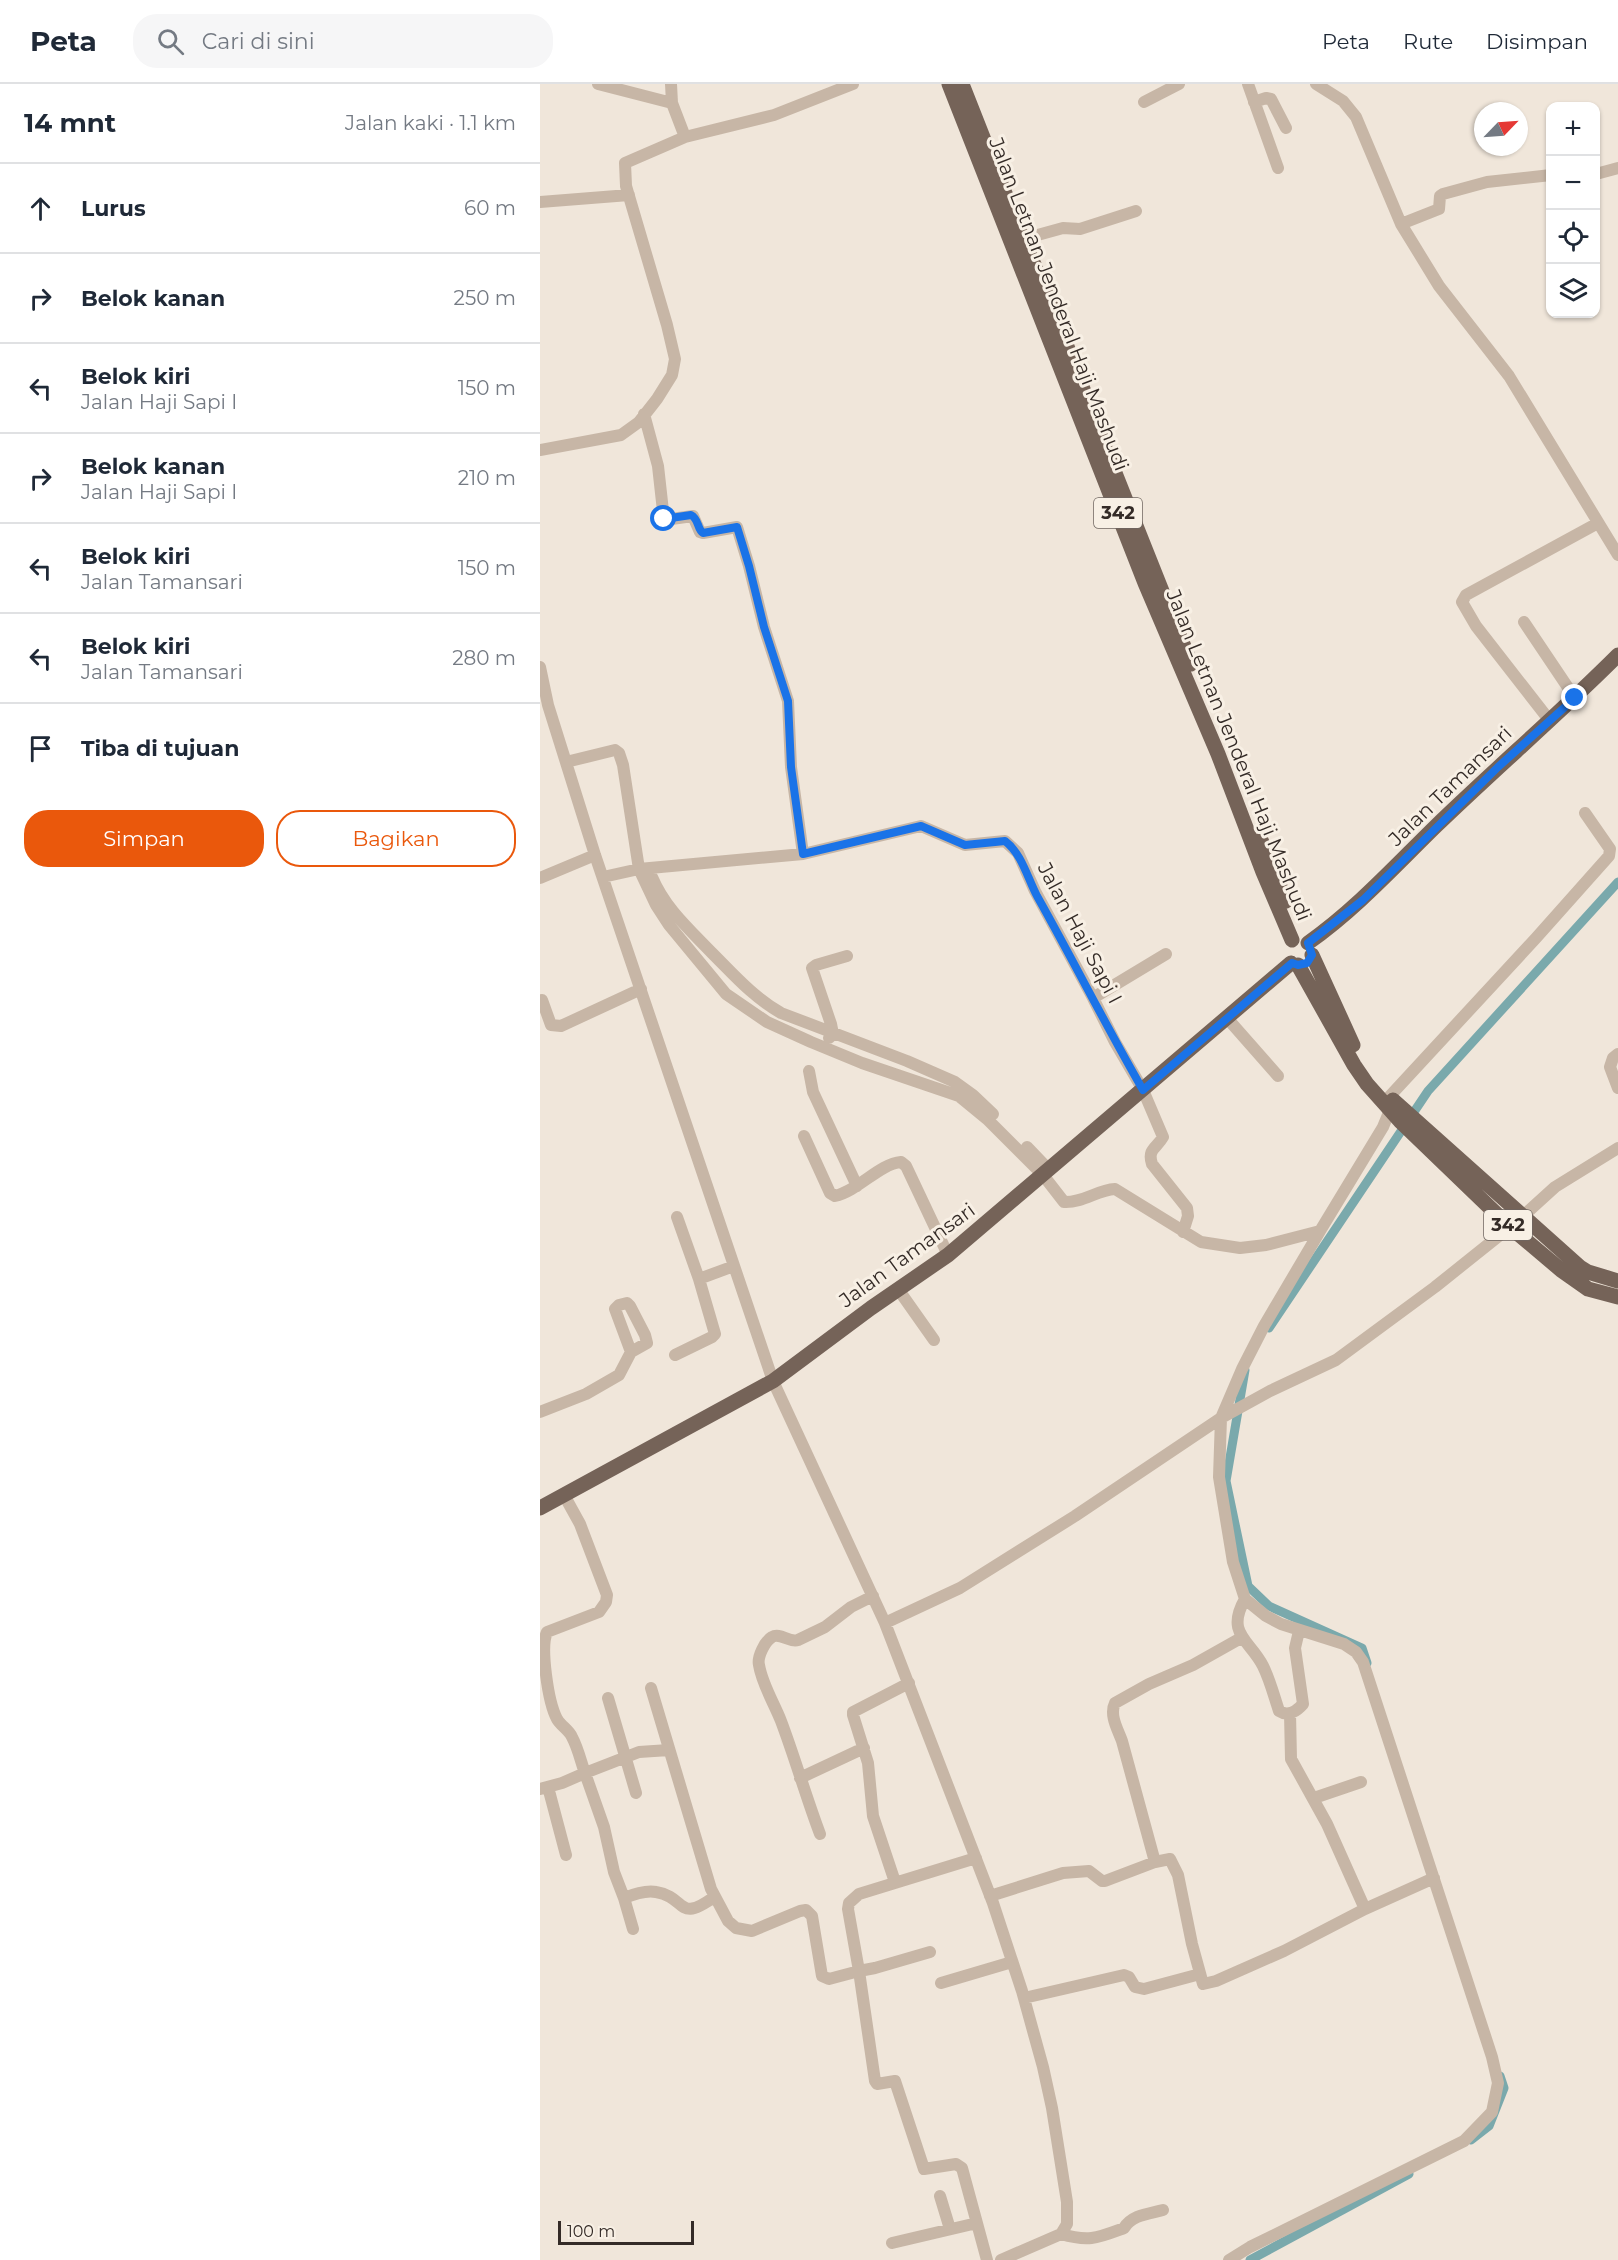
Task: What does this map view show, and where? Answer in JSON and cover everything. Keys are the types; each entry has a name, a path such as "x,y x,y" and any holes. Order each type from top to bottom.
{"main road":[{"name":"Jalan Letnan Jenderal Haji Mashudi","path":"949,84 978,140 1051,303 1102,455"},
{"name":"Jalan Letnan Jenderal Haji Mashudi","path":"962,84 978,140 1151,581 1303,944 1362,1065 1392,1106"},
{"name":"Jalan Tamansari","path":"540,1508 773,1381 898,1288 948,1255 1227,1018 1295,964 1307,963 1303,944 1363,900 1436,826 1575,698 1618,655"},
{"path":"1295,964 1285,954 1285,949 1303,944"},
{"name":"Jalan Letnan Jenderal Haji Mashudi","path":"1295,964 1367,1084 1437,1147 1581,1267 1618,1281"},
{"name":"Jalan Letnan Jenderal Haji Mashudi","path":"1437,1147 1510,1227 1561,1270 1588,1288 1618,1298"},
{"path":"1588,1288 1593,1273"}],"street":[{"path":"598,84 672,103"},
{"path":"671,84 672,103 685,137"},
{"path":"540,450 621,435 639,422 672,375 675,359 654,275 629,195 624,175 625,162 685,137 774,115 853,84"},
{"path":"1144,102 1179,84"},
{"path":"1248,84 1278,168"},
{"path":"1316,84 1343,101 1356,117 1401,224 1439,286 1509,376 1618,555"},
{"path":"1254,102 1269,98 1286,128"},
{"path":"1600,173 1618,168"},
{"path":"1401,224 1439,209 1440,196 1443,194 1487,182 1546,176"},
{"path":"540,202 629,195"},
{"path":"1023,239 1063,228 1080,229 1136,211"},
{"path":"644,414 658,466 664,519 691,515 695,518 700,532 703,533 737,527 764,627 788,701 791,767 803,854"},
{"path":"1550,721 1476,626 1462,602 1466,595 1598,523"},
{"path":"1524,622 1575,698"},
{"path":"540,667 544,706 566,762 595,855 773,1381 885,1623 976,1858 1024,1998 1052,2109 1067,2202 1066,2224 1061,2234"},
{"path":"566,762 615,750 619,753 644,869 656,905 669,925 726,994 767,1022 862,1063 959,1096 1046,1172"},
{"path":"1228,2260 1464,2141 1492,2112 1498,2083 1492,2057 1363,1662 1356,1652 1344,1644 1299,1631 1266,1616 1245,1599 1233,1562 1219,1477 1225,1416 1242,1369 1264,1326 1383,1127 1392,1106 1609,856 1610,849 1586,813"},
{"name":"Jalan Haji Sapi I","path":"603,877 644,869 803,854 921,826 965,845 1005,841 1018,853 1035,891 1143,1090 1163,1137 1150,1151 1149,1156 1152,1164 1187,1208 1188,1216 1183,1232"},
{"path":"540,878 595,855"},
{"path":"644,869 677,918 752,994 781,1013 907,1061 955,1082 973,1095 1046,1172 1064,1202 1075,1203 1108,1189 1115,1189 1201,1242 1240,1248 1266,1245 1320,1231"},
{"path":"1093,998 1166,954"},
{"path":"833,1034 812,968 848,956"},
{"path":"542,1000 553,1027 561,1026 641,989"},
{"path":"1227,1018 1278,1076"},
{"path":"820,1045 833,1034"},
{"path":"1618,1054 1613,1058 1610,1067 1618,1088"},
{"path":"809,1071 813,1092 856,1186"},
{"path":"804,1136 830,1193 835,1196 844,1194 896,1163 901,1162 906,1166 948,1255"},
{"path":"1522,1217 1555,1187 1618,1148"},
{"path":"675,1355 716,1334 677,1217"},
{"path":"885,1623 960,1588 1075,1516 1225,1416 1270,1391 1336,1360 1435,1287 1510,1227"},
{"path":"699,1279 734,1266"},
{"path":"898,1288 934,1340"},
{"path":"540,1412 586,1394 619,1376 631,1352"},
{"path":"564,1495 584,1534 607,1596 599,1612 547,1632 542,1641 544,1673 550,1703 558,1721 572,1736 604,1827 614,1872 633,1929"},
{"path":"820,1834 781,1721 758,1664 761,1652 774,1636 778,1635 793,1642 798,1640 825,1627 837,1616 873,1596"},
{"path":"1245,1599 1239,1615 1241,1638 1262,1664 1279,1711 1283,1714 1290,1713 1303,1704 1295,1655 1299,1631"},
{"path":"1155,1862 1112,1707 1115,1703 1149,1684 1193,1665 1241,1638"},
{"path":"895,1882 871,1804 868,1763 853,1712 909,1683"},
{"path":"651,1688 714,1897 728,1921 736,1928 752,1931 800,1911 810,1912 822,1976 829,1979 930,1952"},
{"path":"608,1698 636,1793"},
{"path":"1290,1713 1291,1758 1314,1798 1365,1909"},
{"path":"800,1778 864,1748"},
{"path":"566,1855 544,1788 625,1756 639,1752 669,1750"},
{"path":"1314,1798 1361,1782"},
{"path":"976,1858 859,1894 849,1903 848,1909 875,2081 877,2084 895,2081 924,2169 956,2164 962,2168 987,2260"},
{"path":"990,1896 1063,1873 1089,1871 1105,1881 1155,1862 1170,1859 1178,1875 1203,1984 1216,1982 1284,1951 1365,1909 1434,1878"},
{"path":"624,1898 641,1892 656,1892 690,1910 699,1908 714,1897"},
{"path":"941,1983 1012,1962"},
{"path":"1024,1998 1124,1975 1129,1977 1135,1988 1144,1989 1200,1974"},
{"path":"940,2196 950,2229"},
{"path":"1001,2260 1061,2234 1090,2239 1124,2228 1130,2219 1163,2210"},
{"path":"892,2243 976,2223"}],"waterway":[{"path":"1269,1328 1428,1091 1618,882"},
{"path":"1245,1370 1226,1481 1248,1586 1269,1606 1362,1648 1367,1663"},
{"path":"1471,2140 1489,2126 1504,2088 1500,2076"},
{"path":"1250,2260 1409,2174"}],"route":[{"path":"664,519 691,515 695,518 700,532 703,533 737,527 764,627 788,701 791,767 803,854 921,826 965,845 971,846 1000,840 1010,844 1018,853 1035,891 1143,1090 1292,963 1294,965 1307,963 1312,955 1311,946 1308,943 1363,900 1436,826 1575,698"}]}
